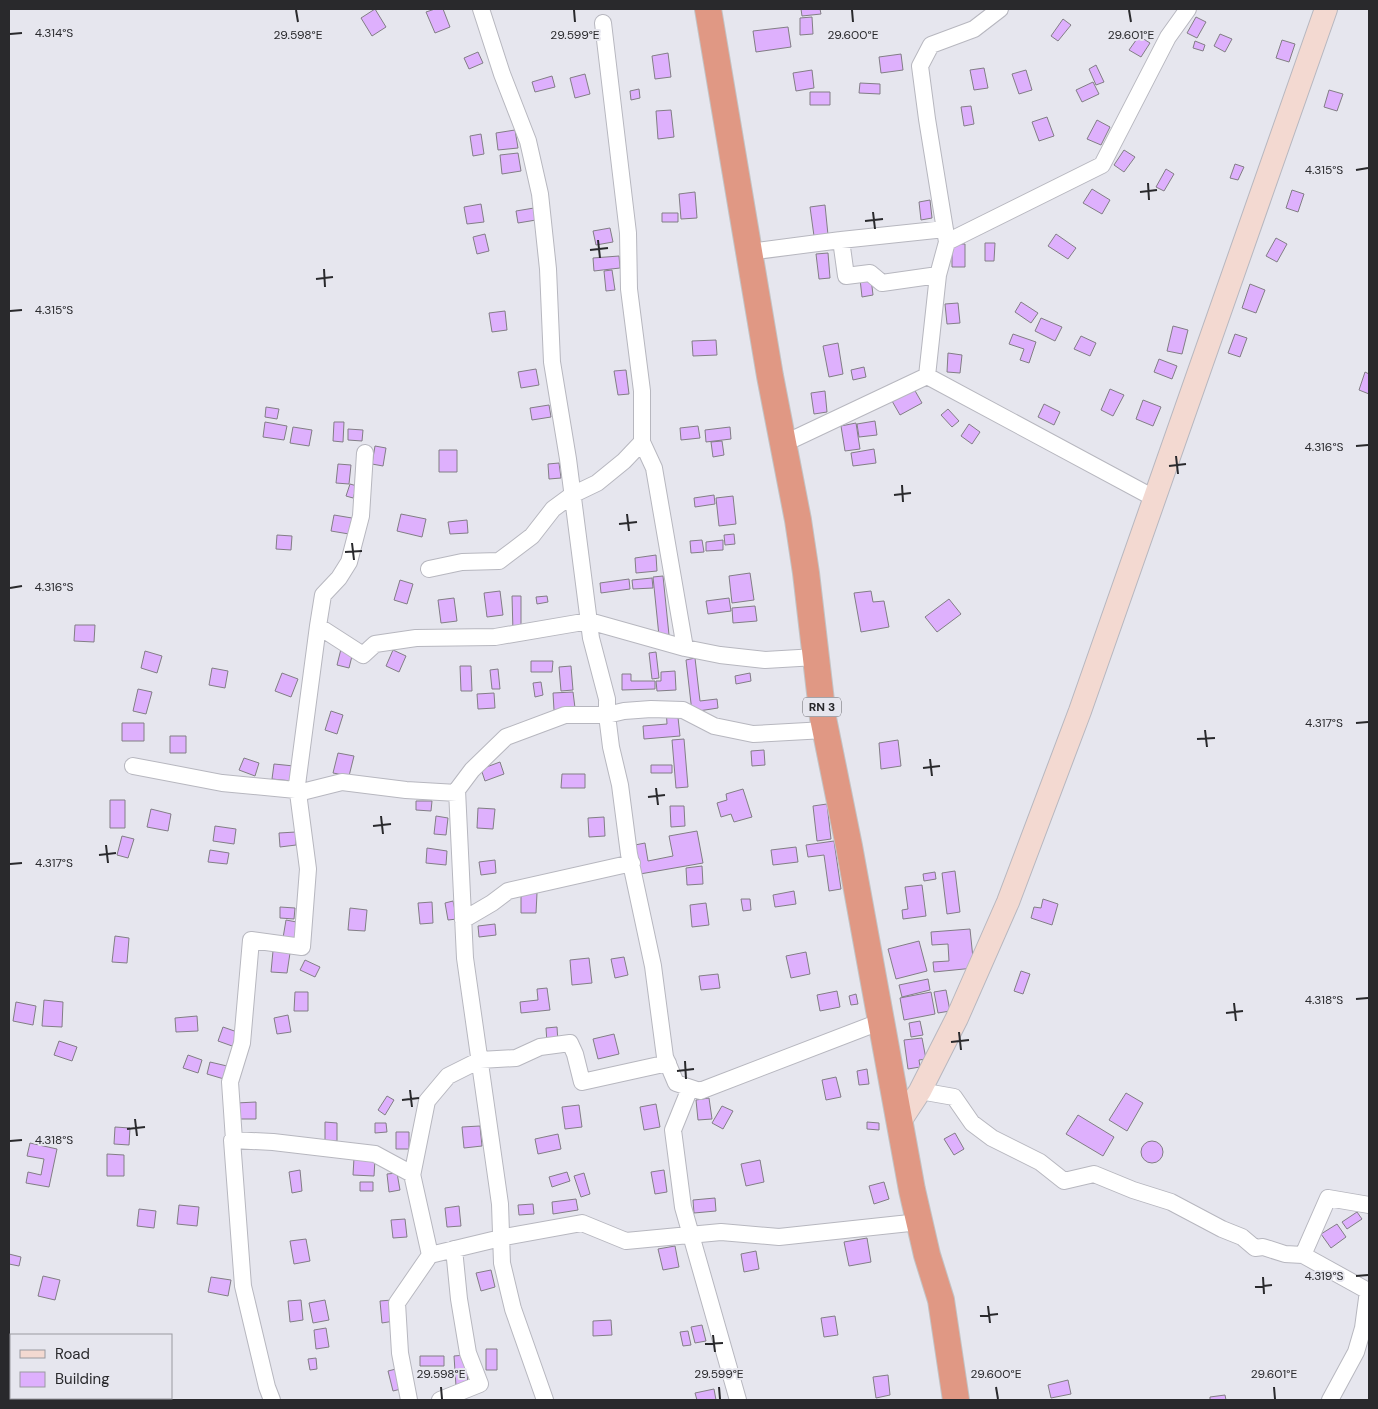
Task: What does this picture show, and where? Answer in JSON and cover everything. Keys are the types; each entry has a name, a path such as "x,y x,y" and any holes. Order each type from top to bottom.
{"highway":[{"name":"RN 3","path":"708,9 783,444 800,528 825,730 919,1222 926,1255 942,1300 956,1400"}],"main road":[{"path":"899,1123 920,1091 957,1018 1008,902 1080,711 1326,9"}],"street":[{"path":"481,9 502,74 528,142 540,194 548,269 552,362 591,638 607,699 607,716 620,786 629,854 653,966 665,1056 668,1064 676,1083 700,1091 882,1021"},
{"path":"927,376 938,275 946,236 926,119 920,66 931,45 974,29 1000,9"},
{"path":"749,252 842,240 946,236 1102,165 1168,37 1188,9"},
{"path":"603,24 628,233 629,289 642,391 642,442 654,468 685,648"},
{"path":"842,240 846,276 870,273 882,284 938,275"},
{"path":"927,376 1154,498"},
{"path":"783,444 927,376"},
{"path":"429,569 462,562 499,561 532,536 553,509 572,495 597,483 624,461 642,442"},
{"path":"272,1400 267,1387 243,1286 232,1140 234,1140 230,1082 242,1043 251,940 302,947 308,870 297,785 323,595 339,578 349,562 361,516 365,453"},
{"path":"318,626 363,655 375,644 416,638 495,637 589,621 685,648 720,655 764,660 816,657"},
{"path":"544,1400 513,1309 502,1263 500,1204 465,958 457,790 472,770 506,737 564,715 607,716 624,711 651,709 683,710 714,726 752,734 825,730"},
{"path":"133,766 222,783 298,790 342,782 406,790 457,793"},
{"path":"463,920 508,891 632,863"},
{"path":"430,1255 412,1176 426,1101 448,1076 480,1060 516,1058 540,1047 570,1043 575,1054 582,1082 668,1064"},
{"path":"690,1088 673,1130 683,1207 738,1400"},
{"path":"920,1091 954,1097 972,1123 992,1138 1040,1162 1064,1181 1094,1174 1133,1190 1171,1202 1222,1229 1242,1236 1255,1248 1263,1247 1285,1254 1303,1255 1369,1291 1363,1328 1356,1352 1330,1400"},
{"path":"234,1140 273,1142 376,1154 412,1174 412,1176"},
{"path":"1303,1255 1328,1198 1369,1205"},
{"path":"410,1400 400,1354 397,1304 430,1255 502,1238 582,1223 626,1241 721,1232 779,1237 919,1222"},
{"path":"440,1400 480,1384 468,1353 459,1299 454,1249"}],"building":[{"path":"375,9 386,27 372,36 361,18"},
{"path":"443,9 450,27 435,33 426,12"},
{"path":"801,9 820,9 821,14 802,16"},
{"path":"812,17 813,34 800,35 800,18"},
{"path":"1196,17 1206,22 1197,38 1187,33"},
{"path":"1063,19 1071,25 1058,41 1051,36"},
{"path":"788,27 791,47 756,52 753,31"},
{"path":"1220,34 1232,39 1225,52 1214,46"},
{"path":"1139,36 1150,43 1141,57 1129,50"},
{"path":"1282,40 1295,44 1289,62 1276,58"},
{"path":"1195,41 1205,45 1203,51 1193,48"},
{"path":"478,52 483,63 469,69 464,58"},
{"path":"668,53 671,77 655,79 652,56"},
{"path":"901,54 903,70 881,73 879,57"},
{"path":"1096,65 1104,82 1096,85 1089,69"},
{"path":"984,68 988,88 974,90 970,70"},
{"path":"812,70 814,88 796,91 793,73"},
{"path":"1026,70 1032,90 1019,94 1012,74"},
{"path":"585,74 590,94 575,98 570,78"},
{"path":"552,76 555,87 535,92 532,82"},
{"path":"1093,82 1099,94 1082,102 1076,90"},
{"path":"860,83 880,84 880,94 859,93"},
{"path":"639,89 640,98 631,100 630,91"},
{"path":"1329,90 1343,94 1337,111 1324,107"},
{"path":"810,92 830,92 830,105 810,105"},
{"path":"971,106 974,124 964,126 961,107"},
{"path":"671,110 674,137 658,139 656,111"},
{"path":"1047,117 1054,136 1039,141 1032,122"},
{"path":"1097,120 1110,127 1101,145 1087,139"},
{"path":"515,130 518,148 498,150 496,133"},
{"path":"481,134 484,154 473,156 470,136"},
{"path":"1124,150 1135,157 1124,172 1114,165"},
{"path":"518,153 521,171 502,174 500,155"},
{"path":"1235,164 1244,167 1238,180 1230,178"},
{"path":"1166,169 1174,174 1164,191 1156,187"},
{"path":"1092,189 1110,200 1102,214 1083,203"},
{"path":"1292,190 1304,194 1298,212 1286,208"},
{"path":"695,192 697,218 681,219 679,194"},
{"path":"930,200 932,218 921,220 919,202"},
{"path":"481,204 484,222 467,224 464,207"},
{"path":"825,205 828,235 814,236 810,207"},
{"path":"534,208 536,220 518,223 516,211"},
{"path":"662,213 678,213 678,222 662,222"},
{"path":"610,228 613,242 596,245 593,231"},
{"path":"485,234 489,251 477,254 473,237"},
{"path":"1056,234 1076,248 1068,259 1048,246"},
{"path":"1276,238 1287,244 1277,262 1266,256"},
{"path":"985,243 995,243 994,261 985,261"},
{"path":"952,244 965,244 965,267 952,267"},
{"path":"828,253 830,278 819,279 816,254"},
{"path":"619,256 620,268 594,271 593,258"},
{"path":"612,270 615,290 606,291 604,271"},
{"path":"871,278 873,295 862,297 860,279"},
{"path":"1250,284 1265,290 1256,313 1242,308"},
{"path":"1021,302 1038,313 1031,323 1015,312"},
{"path":"958,303 960,323 947,324 945,304"},
{"path":"505,311 507,330 492,332 489,313"},
{"path":"1041,318 1062,327 1055,341 1035,331"},
{"path":"1173,326 1188,330 1182,354 1167,351"},
{"path":"1013,334 1036,342 1029,363 1020,360 1024,349 1009,344"},
{"path":"1235,334 1247,338 1240,357 1228,353"},
{"path":"1081,336 1096,343 1090,356 1074,349"},
{"path":"716,340 717,355 693,356 692,341"},
{"path":"838,343 843,374 829,377 823,346"},
{"path":"948,353 962,355 960,373 947,372"},
{"path":"1159,359 1177,366 1172,379 1154,372"},
{"path":"864,367 866,377 853,380 851,370"},
{"path":"536,369 539,385 521,388 518,372"},
{"path":"626,370 629,394 618,395 614,371"},
{"path":"1365,372 1369,374 1369,394 1359,390"},
{"path":"914,389 922,403 900,415 892,401"},
{"path":"1110,389 1124,395 1113,416 1101,410"},
{"path":"825,391 827,412 814,414 811,393"},
{"path":"1143,400 1161,407 1153,426 1136,419"},
{"path":"1044,404 1060,412 1054,425 1038,417"},
{"path":"549,405 551,417 532,420 530,408"},
{"path":"266,407 279,409 277,419 265,417"},
{"path":"948,409 959,421 952,427 941,415"},
{"path":"875,421 877,435 859,437 857,424"},
{"path":"265,422 287,426 284,440 263,437"},
{"path":"334,422 344,422 343,442 333,441"},
{"path":"856,423 860,449 845,451 841,426"},
{"path":"969,424 980,432 972,444 961,436"},
{"path":"698,426 700,438 681,440 680,428"},
{"path":"293,427 312,430 309,446 290,443"},
{"path":"730,427 731,439 706,442 705,430"},
{"path":"348,429 363,430 362,441 348,440"},
{"path":"722,441 724,455 713,457 711,442"},
{"path":"375,446 386,448 383,466 372,464"},
{"path":"874,449 876,463 853,466 851,453"},
{"path":"439,450 457,450 457,472 439,472"},
{"path":"559,463 561,478 549,479 548,464"},
{"path":"338,464 351,465 349,484 336,483"},
{"path":"350,484 357,486 353,498 346,496"},
{"path":"714,495 715,504 695,507 694,498"},
{"path":"733,496 736,524 719,526 716,498"},
{"path":"401,514 426,519 422,537 397,531"},
{"path":"334,515 352,518 349,534 331,531"},
{"path":"467,520 468,533 450,534 448,522"},
{"path":"734,534 735,544 725,545 724,535"},
{"path":"277,535 292,536 291,550 276,549"},
{"path":"702,540 704,552 691,553 690,541"},
{"path":"723,540 723,550 706,551 706,542"},
{"path":"656,555 657,571 636,573 635,558"},
{"path":"750,573 754,600 732,603 729,576"},
{"path":"663,576 669,635 659,636 653,577"},
{"path":"652,578 653,588 633,589 632,580"},
{"path":"629,579 630,589 601,593 600,583"},
{"path":"400,580 413,584 407,604 394,600"},
{"path":"500,591 503,615 487,617 484,593"},
{"path":"871,591 873,602 884,601 889,627 861,632 854,593"},
{"path":"512,596 521,596 521,632 513,632"},
{"path":"547,596 548,602 537,604 536,597"},
{"path":"454,598 457,621 441,623 438,600"},
{"path":"729,598 731,611 708,614 706,601"},
{"path":"949,599 961,614 937,632 925,617"},
{"path":"755,606 757,621 733,623 732,608"},
{"path":"75,625 95,625 94,642 74,641"},
{"path":"341,649 353,652 349,668 337,665"},
{"path":"393,650 406,656 399,672 386,666"},
{"path":"145,651 162,656 157,673 141,668"},
{"path":"656,652 659,678 652,679 649,653"},
{"path":"695,658 700,701 717,699 718,708 692,712 686,660"},
{"path":"531,661 553,661 552,672 531,672"},
{"path":"460,666 471,666 472,691 461,691"},
{"path":"571,666 573,690 561,691 559,667"},
{"path":"212,668 228,671 225,688 209,685"},
{"path":"498,669 500,689 492,689 490,670"},
{"path":"675,671 676,690 657,691 656,681 661,681 661,672"},
{"path":"282,673 298,679 291,697 275,691"},
{"path":"750,673 751,681 736,684 735,676"},
{"path":"622,674 631,674 631,681 655,681 655,689 622,690"},
{"path":"541,682 543,695 535,697 533,683"},
{"path":"138,689 152,692 146,714 133,711"},
{"path":"573,692 575,708 554,710 553,693"},
{"path":"494,693 495,708 478,709 477,694"},
{"path":"666,708 677,708 680,736 644,739 643,726 667,724"},
{"path":"331,711 343,715 337,734 325,730"},
{"path":"122,723 144,723 144,741 122,741"},
{"path":"170,736 186,736 186,753 170,753"},
{"path":"684,739 688,787 676,788 672,740"},
{"path":"898,740 901,766 881,769 879,743"},
{"path":"764,750 765,765 752,766 751,751"},
{"path":"338,753 354,756 349,776 333,773"},
{"path":"244,758 259,763 255,776 239,770"},
{"path":"500,762 504,774 485,781 481,769"},
{"path":"274,764 294,766 292,781 272,779"},
{"path":"651,765 672,765 672,773 651,773"},
{"path":"562,774 585,774 585,788 561,788"},
{"path":"743,789 752,817 734,822 731,814 721,817 717,803 727,800 726,794"},
{"path":"110,800 125,800 125,828 110,828"},
{"path":"416,801 432,801 431,811 416,810"},
{"path":"827,804 831,839 817,841 813,806"},
{"path":"670,806 684,806 685,826 671,827"},
{"path":"478,808 495,809 493,829 477,828"},
{"path":"151,809 171,814 168,831 147,827"},
{"path":"436,816 448,818 446,835 434,834"},
{"path":"604,817 605,836 589,837 588,818"},
{"path":"215,826 236,829 234,844 213,841"},
{"path":"697,831 703,863 640,874 635,845 645,843 648,861 673,856 669,836"},
{"path":"296,832 296,845 280,847 279,833"},
{"path":"122,836 134,839 128,858 117,855"},
{"path":"834,841 841,889 829,891 824,855 808,857 806,845"},
{"path":"796,847 798,862 773,865 771,850"},
{"path":"427,848 447,851 446,865 426,863"},
{"path":"210,850 229,853 227,864 208,862"},
{"path":"495,860 496,873 481,875 479,862"},
{"path":"702,866 703,884 687,885 686,868"},
{"path":"955,871 960,912 947,914 942,873"},
{"path":"935,872 936,879 924,881 923,874"},
{"path":"922,885 926,916 903,919 902,910 908,909 905,887"},
{"path":"794,891 796,904 775,907 773,895"},
{"path":"521,893 537,893 536,913 521,913"},
{"path":"741,899 750,899 751,910 743,911"},
{"path":"1043,899 1058,904 1052,925 1031,918 1034,907 1041,908"},
{"path":"453,901 457,919 448,920 445,903"},
{"path":"432,902 433,923 420,924 418,903"},
{"path":"706,903 709,925 692,927 690,905"},
{"path":"280,907 295,908 294,919 280,918"},
{"path":"350,908 367,910 365,931 348,930"},
{"path":"286,920 302,923 299,941 283,938"},
{"path":"495,924 496,935 479,937 478,926"},
{"path":"970,929 974,968 934,972 933,962 949,961 948,944 932,945 931,932"},
{"path":"115,936 129,938 127,963 112,962"},
{"path":"919,941 927,971 896,979 888,949"},
{"path":"273,951 290,953 287,973 271,972"},
{"path":"806,952 810,974 791,978 786,956"},
{"path":"624,957 628,975 615,978 611,959"},
{"path":"589,958 592,983 572,985 570,960"},
{"path":"305,960 320,967 315,977 300,970"},
{"path":"1021,971 1030,974 1023,994 1014,991"},
{"path":"718,974 720,988 701,990 699,976"},
{"path":"928,979 930,990 902,997 899,985"},
{"path":"547,988 550,1010 521,1013 520,1002 538,1000 537,989"},
{"path":"946,990 950,1011 938,1013 934,992"},
{"path":"837,991 840,1007 820,1011 817,995"},
{"path":"295,992 308,992 308,1011 294,1011"},
{"path":"931,992 935,1014 904,1020 900,998"},
{"path":"856,994 858,1004 851,1005 849,996"},
{"path":"44,1000 63,1002 62,1027 42,1026"},
{"path":"16,1002 36,1006 33,1025 13,1021"},
{"path":"288,1015 291,1032 277,1034 274,1018"},
{"path":"197,1016 198,1031 176,1032 175,1018"},
{"path":"920,1021 923,1035 911,1037 909,1023"},
{"path":"223,1027 240,1033 235,1047 218,1041"},
{"path":"557,1027 558,1043 547,1043 546,1028"},
{"path":"614,1034 619,1054 598,1059 593,1039"},
{"path":"922,1038 926,1059 919,1060 920,1067 908,1069 904,1040"},
{"path":"59,1041 77,1047 72,1061 54,1055"},
{"path":"188,1055 202,1060 198,1073 183,1068"},
{"path":"210,1062 227,1066 224,1079 207,1074"},
{"path":"867,1069 869,1084 859,1085 857,1071"},
{"path":"836,1077 841,1097 826,1100 822,1080"},
{"path":"1126,1093 1143,1103 1127,1131 1109,1120"},
{"path":"387,1096 394,1100 385,1115 378,1110"},
{"path":"709,1098 712,1119 698,1120 696,1100"},
{"path":"256,1102 256,1119 236,1119 236,1103"},
{"path":"656,1104 660,1127 644,1130 640,1107"},
{"path":"579,1105 582,1127 565,1129 562,1107"},
{"path":"722,1106 733,1111 723,1129 712,1123"},
{"path":"1078,1115 1114,1137 1103,1156 1066,1134"},
{"path":"325,1122 337,1123 337,1141 325,1141"},
{"path":"867,1122 879,1123 879,1130 867,1129"},
{"path":"375,1123 386,1123 387,1132 375,1133"},
{"path":"480,1126 482,1146 464,1148 462,1127"},
{"path":"115,1127 130,1128 129,1145 114,1144"},
{"path":"396,1132 409,1132 409,1149 396,1149"},
{"path":"955,1133 964,1149 954,1155 944,1139"},
{"path":"558,1134 561,1149 538,1154 535,1139"},
{"path":"1152,1141 1160,1144 1163,1152 1160,1160 1152,1163 1144,1160 1141,1152 1144,1144"},
{"path":"30,1143 57,1149 49,1187 26,1183 28,1172 41,1175 44,1159 27,1156"},
{"path":"107,1154 124,1155 124,1176 107,1176"},
{"path":"354,1158 375,1159 374,1176 353,1175"},
{"path":"760,1160 764,1182 746,1186 741,1164"},
{"path":"300,1170 302,1191 292,1193 289,1172"},
{"path":"664,1170 667,1192 655,1194 651,1172"},
{"path":"567,1172 570,1181 552,1187 549,1177"},
{"path":"397,1173 400,1190 389,1192 387,1174"},
{"path":"584,1173 590,1194 581,1197 574,1176"},
{"path":"360,1182 373,1182 373,1191 360,1191"},
{"path":"884,1182 889,1199 874,1204 869,1186"},
{"path":"715,1198 716,1211 694,1213 693,1200"},
{"path":"576,1199 578,1210 553,1214 552,1202"},
{"path":"533,1204 534,1214 519,1215 518,1205"},
{"path":"179,1205 199,1207 197,1226 177,1224"},
{"path":"459,1206 461,1226 447,1227 445,1208"},
{"path":"139,1209 156,1211 154,1228 137,1226"},
{"path":"1357,1212 1362,1219 1347,1229 1342,1222"},
{"path":"405,1219 407,1237 393,1238 391,1220"},
{"path":"1337,1224 1346,1237 1331,1248 1321,1234"},
{"path":"867,1238 871,1262 849,1266 844,1242"},
{"path":"306,1239 310,1261 294,1264 290,1241"},
{"path":"675,1246 679,1267 663,1270 658,1249"},
{"path":"756,1251 759,1269 744,1272 741,1254"},
{"path":"9,1254 21,1257 19,1266 9,1264"},
{"path":"491,1270 495,1287 481,1291 476,1273"},
{"path":"43,1276 60,1280 55,1300 38,1296"},
{"path":"211,1277 231,1280 228,1296 208,1292"},
{"path":"301,1300 303,1320 290,1322 288,1301"},
{"path":"325,1300 329,1320 313,1323 309,1303"},
{"path":"392,1300 394,1321 382,1323 380,1301"},
{"path":"835,1316 838,1335 824,1337 821,1318"},
{"path":"611,1320 612,1335 593,1336 593,1321"},
{"path":"702,1325 706,1341 695,1343 691,1327"},
{"path":"326,1328 329,1347 316,1349 314,1330"},
{"path":"688,1331 691,1345 683,1346 680,1332"},
{"path":"486,1349 497,1349 497,1370 486,1370"},
{"path":"466,1355 468,1385 456,1386 454,1356"},
{"path":"420,1356 444,1356 444,1366 420,1366"},
{"path":"316,1358 317,1369 310,1370 308,1359"},
{"path":"400,1368 405,1388 393,1391 388,1371"},
{"path":"888,1375 890,1395 876,1398 873,1377"},
{"path":"1068,1380 1071,1394 1051,1398 1048,1385"},
{"path":"714,1389 716,1400 697,1400 695,1393"},
{"path":"1225,1395 1226,1400 1210,1400 1210,1397"}]}
